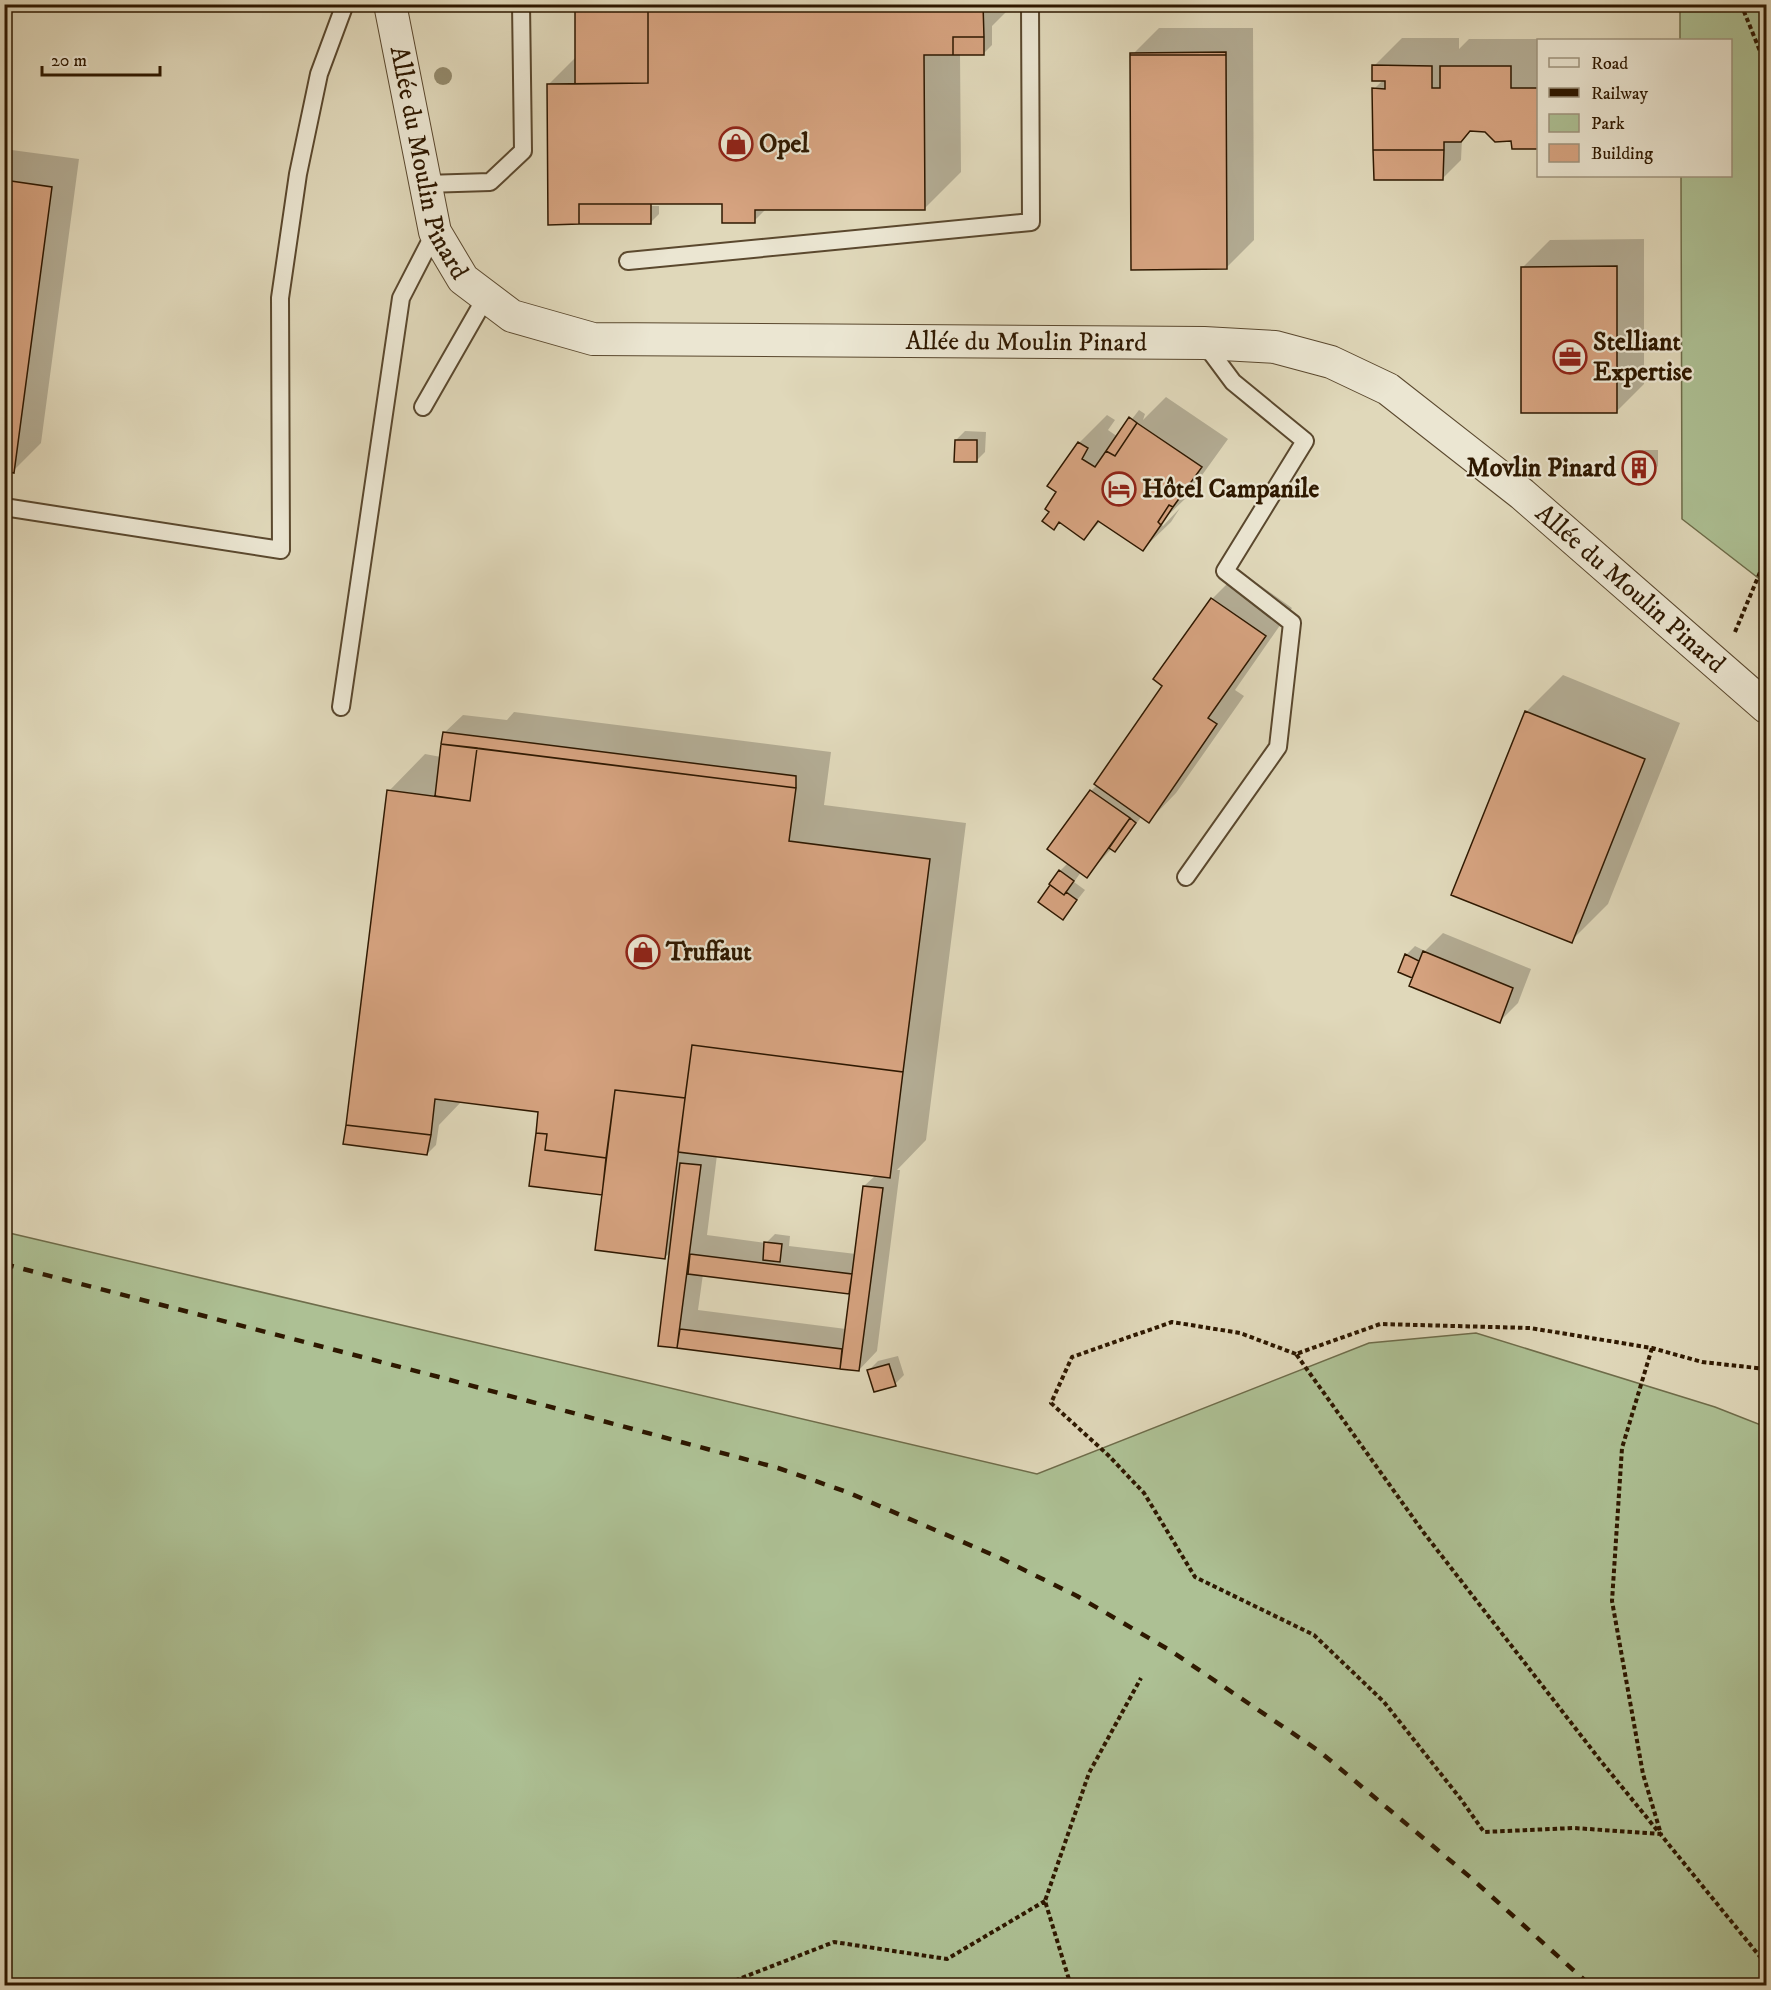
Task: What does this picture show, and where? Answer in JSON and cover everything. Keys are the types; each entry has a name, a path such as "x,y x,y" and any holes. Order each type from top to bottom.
{"street":[{"name":"Allée du Moulin Pinard","path":"390,4 435,232 463,279 512,316 593,339 1204,343 1275,347 1331,362 1388,389 1522,494 1767,707"}],"lane":[{"path":"4,507 281,550 280,298 298,174 319,74 345,4"},
{"path":"425,184 490,182 523,152 521,4"},
{"path":"628,261 1031,222 1030,4"},
{"path":"341,707 401,298 435,232"},
{"path":"423,407 486,297"},
{"path":"1186,878 1278,747 1292,622 1225,572 1305,441 1233,382 1204,343"}],"path":[{"path":"1741,4 1767,66"},
{"path":"1720,665 1767,558"},
{"path":"1661,1834 1574,1828 1484,1832 1384,1702 1314,1635 1296,1624 1195,1577 1144,1493 1108,1455 1051,1403 1072,1357 1172,1322 1240,1333 1296,1354 1424,1533 1600,1760 1661,1834 1767,1964"},
{"path":"1296,1354 1380,1324 1530,1328 1652,1348 1702,1362 1767,1369"},
{"path":"1652,1348 1622,1448 1612,1601 1643,1774 1661,1834"},
{"path":"1071,1986 1045,1901 1089,1773 1141,1678"},
{"path":"720,1986 834,1942 947,1959 1045,1901"}],"green space":[{"path":"1680,5 1766,5 1766,584 1682,519 1681,177 1732,177 1732,39 1680,39"},
{"path":"5,1232 1037,1474 1369,1343 1476,1333 1715,1407 1766,1427 1766,1985 5,1985"}],"building":[{"path":"575,4 648,4 648,83 575,84"},
{"name":"Opel","path":"648,4 983,4 984,37 953,37 953,55 924,55 925,210 755,210 755,223 722,223 722,204 579,204 579,224 548,225 547,84 648,83"},
{"path":"1131,4 1325,4 1325,5 1131,6"},
{"path":"1407,4 1624,4 1624,5 1407,7"},
{"path":"953,37 984,37 984,55 953,55"},
{"path":"1226,52 1226,55 1130,55 1130,53"},
{"path":"1130,55 1226,55 1227,269 1131,270"},
{"path":"1372,65 1432,66 1432,88 1440,88 1440,66 1511,66 1511,88 1537,88 1537,149 1512,149 1511,141 1495,142 1485,132 1470,131 1461,142 1444,142 1444,150 1373,150 1372,88 1385,89 1385,81 1372,81"},
{"path":"1373,150 1444,150 1443,180 1374,180"},
{"path":"4,180 52,187 14,473 4,471"},
{"path":"579,204 651,204 651,224 579,224"},
{"path":"1617,266 1617,413 1521,413 1521,267"},
{"path":"1129,417 1137,423 1115,456 1106,451"},
{"name":"Hôtel Campanile","path":"1137,423 1202,467 1173,507 1169,505 1158,522 1161,525 1143,551 1098,521 1084,540 1059,522 1054,530 1042,521 1049,512 1045,509 1056,492 1047,486 1078,442 1088,448 1082,459 1095,467 1106,451 1115,456"},
{"path":"955,440 977,440 977,462 954,462"},
{"name":"Movlin Pinard","path":"1628,458 1650,458 1650,477 1628,477"},
{"path":"1169,505 1173,507 1161,525 1158,522"},
{"path":"1211,598 1266,636 1208,718 1217,724 1149,823 1094,784 1162,686 1153,679"},
{"path":"1525,711 1645,759 1572,943 1451,895"},
{"path":"443,732 796,776 796,788 441,744"},
{"path":"441,744 477,748 470,801 435,796"},
{"name":"Truffaut","path":"477,748 796,788 789,841 930,859 903,1072 692,1045 685,1098 615,1090 606,1158 545,1150 547,1134 536,1133 538,1112 435,1099 431,1135 346,1125 387,790 470,801"},
{"path":"1090,790 1130,818 1087,878 1047,849"},
{"path":"1130,818 1136,823 1115,852 1109,848"},
{"path":"1059,870 1074,881 1064,895 1049,884"},
{"path":"1050,885 1064,895 1066,892 1077,900 1063,920 1038,902"},
{"path":"1423,951 1513,988 1500,1023 1409,986"},
{"path":"1405,954 1419,961 1412,978 1398,972"},
{"path":"692,1045 903,1072 890,1178 678,1152"},
{"path":"615,1090 685,1098 665,1259 595,1250"},
{"path":"346,1125 431,1135 427,1155 343,1144"},
{"path":"536,1133 547,1134 545,1150 606,1158 602,1195 529,1186"},
{"path":"680,1163 701,1165 677,1348 658,1346"},
{"path":"863,1186 883,1188 859,1371 840,1369"},
{"path":"764,1242 782,1244 780,1262 763,1260"},
{"path":"690,1254 852,1274 849,1294 688,1274"},
{"path":"680,1329 842,1349 840,1369 677,1348"},
{"path":"889,1364 896,1386 874,1392 867,1370"}],"railway":[{"path":"4,1264 778,1468 847,1492 1000,1558 1077,1596 1171,1651 1319,1751 1470,1877 1591,1986"}],"place":[{"name":"Opel","path":"736,144"},
{"name":"Stelliant Expertise","path":"1570,357"},
{"name":"Movlin Pinard","path":"1639,468"},
{"name":"Hôtel Campanile","path":"1119,489"},
{"name":"Truffaut","path":"643,952"}]}
